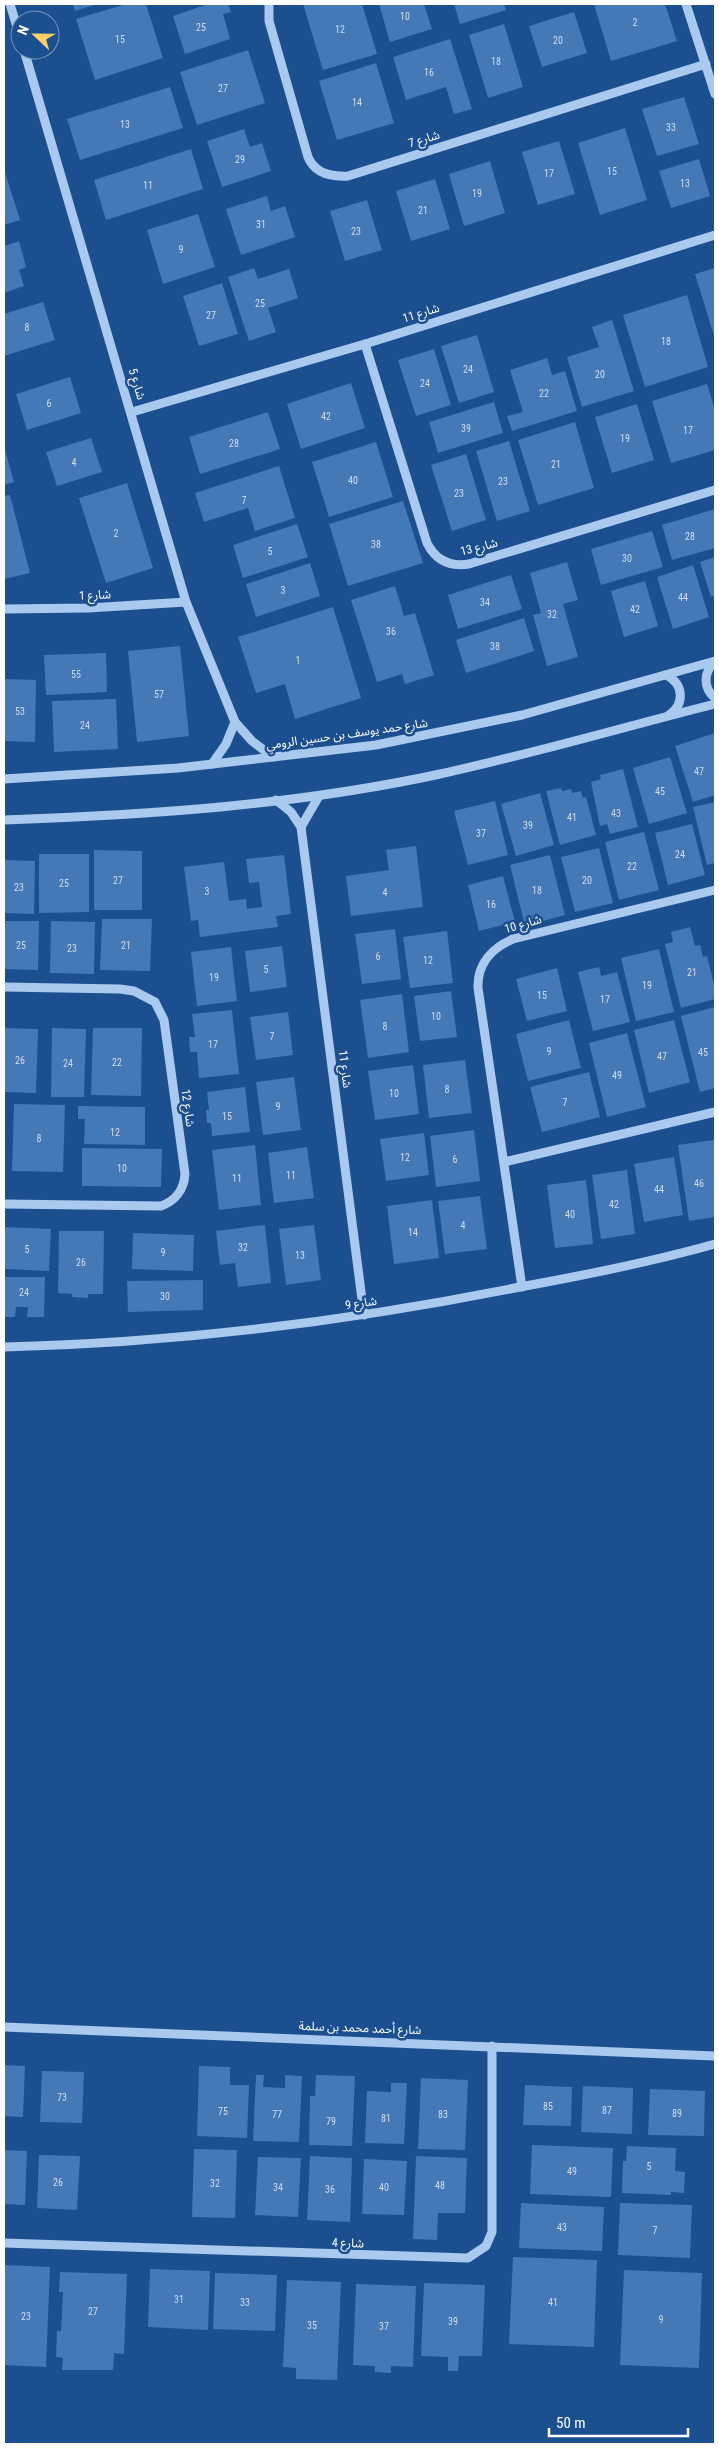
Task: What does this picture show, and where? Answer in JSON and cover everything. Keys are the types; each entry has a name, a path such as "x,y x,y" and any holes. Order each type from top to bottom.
{"street":[{"name":"شارع 7","path":"268,4 269,21 308,157 318,170 338,177 348,176 706,64"},
{"path":"686,4 715,94"},
{"name":"شارع 5","path":"27,60 132,412 186,602 235,722 252,741 272,757"},
{"name":"شارع 11","path":"132,412 366,344 715,235"},
{"name":"شارع 13","path":"366,344 427,543 436,556 448,564 470,564 715,490"},
{"name":"شارع 1","path":"4,609 88,608 186,602"},
{"path":"715,662 708,670 705,680 708,690 715,698"},
{"name":"شارع حمد يوسف بن حسين الرومي","path":"4,779 91,775 212,764 376,745 522,715 715,662"},
{"path":"666,675 676,682 681,697 678,708 669,716"},
{"path":"4,820 150,812 319,796 440,774 715,704"},
{"path":"212,764 226,744 235,722"},
{"path":"276,800 291,812 301,827 319,796"},
{"name":"شارع 11","path":"301,827 364,1315"},
{"name":"شارع 10","path":"522,1287 478,988 479,973 486,959 496,948 513,939 715,890"},
{"name":"شارع 12","path":"4,987 120,989 142,994 154,1002 164,1020 185,1174 178,1194 171,1201 161,1206 4,1204"},
{"path":"504,1162 715,1112"},
{"name":"شارع 9","path":"4,1347 220,1333 364,1315 442,1303 632,1266 715,1244"},
{"name":"شارع أحمد محمد بن سلمة","path":"4,2027 715,2056"},
{"name":"شارع 4","path":"4,2244 468,2258 486,2246 492,2232 492,2046"}],"building":[{"path":"73,4 97,4 75,11"},
{"path":"126,4 146,4 163,58 95,80 76,19"},
{"path":"208,4 228,4 231,12 223,14 230,39 185,54 173,16"},
{"path":"303,4 362,4 377,54 323,70"},
{"path":"379,4 424,4 432,29 390,42"},
{"path":"454,4 504,4 506,10 460,24"},
{"path":"594,4 665,4 677,41 611,61"},
{"path":"574,12 587,53 542,67 529,26"},
{"path":"504,24 523,87 488,98 469,35"},
{"path":"450,39 472,109 454,114 446,87 406,100 393,57"},
{"path":"248,50 265,103 197,125 180,72"},
{"path":"376,63 394,123 337,140 319,81"},
{"path":"170,87 183,128 80,160 67,119"},
{"path":"684,97 699,144 657,156 642,109"},
{"path":"625,128 647,200 600,215 578,143"},
{"path":"244,129 250,147 262,143 271,171 222,187 207,141"},
{"path":"559,141 575,194 538,205 522,152"},
{"path":"191,149 203,189 106,220 94,180"},
{"path":"699,159 710,196 671,208 659,171"},
{"path":"490,161 505,213 464,226 449,174"},
{"path":"4,169 20,220 4,225"},
{"path":"435,179 450,229 411,241 396,191"},
{"path":"267,196 271,211 285,206 295,237 241,255 226,209"},
{"path":"367,200 382,250 345,261 330,211"},
{"path":"198,214 215,267 163,284 147,230"},
{"path":"19,241 26,267 19,270 24,286 4,293 4,246"},
{"path":"254,268 258,279 289,269 298,298 268,308 276,332 249,341 228,277"},
{"path":"715,268 715,339 695,274"},
{"path":"222,283 238,334 199,346 183,296"},
{"path":"687,295 708,367 645,387 623,315"},
{"path":"43,302 55,340 4,356 4,314"},
{"path":"612,320 634,391 582,407 567,357 599,347 592,327"},
{"path":"477,335 494,392 459,403 441,346"},
{"path":"434,349 451,405 416,416 398,360"},
{"path":"547,358 552,375 565,371 577,411 512,431 507,416 523,412 510,370"},
{"path":"70,377 81,413 27,430 16,394"},
{"path":"351,383 365,428 301,449 287,404"},
{"path":"707,384 715,410 715,450 671,463 652,401"},
{"path":"494,402 503,433 438,453 429,422"},
{"path":"637,404 654,460 612,473 595,417"},
{"path":"268,412 280,449 200,474 189,437"},
{"path":"575,422 594,488 538,505 518,440"},
{"path":"91,438 102,472 57,486 46,452"},
{"path":"509,441 530,511 497,521 476,451"},
{"path":"376,442 393,497 329,517 312,462"},
{"path":"4,446 14,482 4,485"},
{"path":"466,454 486,520 452,531 431,465"},
{"path":"279,466 295,518 255,531 248,508 204,522 195,493"},
{"path":"127,483 153,568 106,583 79,498"},
{"path":"10,495 30,573 4,579 4,496"},
{"path":"403,501 423,563 348,586 329,524"},
{"path":"715,509 715,548 672,560 662,525"},
{"path":"297,524 308,557 243,578 233,545"},
{"path":"652,531 663,567 601,585 591,549"},
{"path":"715,557 715,596 711,597 700,562"},
{"path":"567,562 578,600 563,604 578,657 547,666 533,615 541,613 530,573"},
{"path":"310,563 320,596 256,617 246,584"},
{"path":"693,565 709,617 673,629 657,577"},
{"path":"511,575 522,609 458,629 448,595"},
{"path":"645,581 658,626 624,637 611,591"},
{"path":"395,586 404,616 415,613 434,675 405,684 402,674 377,682 351,600"},
{"path":"333,607 361,698 295,719 285,684 256,693 238,637"},
{"path":"524,618 534,651 466,673 456,640"},
{"path":"180,646 189,736 137,742 128,651"},
{"path":"106,653 107,692 46,695 44,655"},
{"path":"4,679 36,680 35,742 4,741"},
{"path":"116,699 118,749 54,752 52,701"},
{"path":"715,733 715,795 693,802 675,746"},
{"path":"670,757 687,813 649,824 633,768"},
{"path":"623,769 638,827 610,834 607,824 600,826 591,782 601,779 600,775"},
{"path":"561,788 562,791 571,789 572,793 581,791 583,798 586,797 596,835 560,845 546,791"},
{"path":"540,793 554,845 516,856 501,804"},
{"path":"495,801 508,855 468,865 454,811"},
{"path":"715,802 715,863 707,865 693,807"},
{"path":"692,824 705,875 668,885 655,833"},
{"path":"644,832 659,890 619,900 605,842"},
{"path":"416,846 423,907 351,916 346,876 389,870 386,850"},
{"path":"599,848 613,903 575,912 561,857"},
{"path":"94,850 142,851 142,910 94,910"},
{"path":"39,854 89,854 89,912 39,913"},
{"path":"284,855 291,914 276,916 278,927 200,937 198,920 191,921 184,867 224,862 229,901 246,899 247,909 262,907 259,882 249,883 246,859"},
{"path":"550,855 565,915 525,926 510,865"},
{"path":"4,860 35,861 34,914 4,913"},
{"path":"503,876 515,922 479,931 468,885"},
{"path":"102,919 152,919 150,971 100,970"},
{"path":"4,921 39,921 38,970 4,969"},
{"path":"51,921 95,922 94,974 50,973"},
{"path":"690,927 695,946 700,945 703,957 707,956 715,988 715,999 681,1008 665,944 673,942 671,932"},
{"path":"395,929 401,979 362,984 355,934"},
{"path":"447,931 453,983 410,988 403,937"},
{"path":"282,946 287,987 250,992 245,951"},
{"path":"231,947 237,1001 197,1006 191,952"},
{"path":"659,949 674,1012 636,1021 621,958"},
{"path":"599,967 601,976 617,972 630,1022 593,1031 578,972"},
{"path":"557,968 567,1011 527,1021 516,979"},
{"path":"451,991 457,1037 420,1041 414,996"},
{"path":"402,994 409,1052 368,1058 360,1000"},
{"path":"715,1007 715,1088 700,1092 681,1016"},
{"path":"232,1010 239,1074 199,1078 197,1052 190,1052 189,1037 195,1037 192,1014"},
{"path":"288,1012 293,1055 256,1060 250,1017"},
{"path":"569,1020 581,1068 528,1081 516,1034"},
{"path":"674,1020 690,1082 649,1093 634,1030"},
{"path":"4,1028 38,1029 36,1093 4,1092"},
{"path":"52,1028 86,1029 84,1097 51,1097"},
{"path":"93,1028 142,1028 141,1096 91,1095"},
{"path":"627,1033 646,1107 607,1117 589,1043"},
{"path":"465,1060 472,1113 429,1118 423,1065"},
{"path":"413,1065 419,1114 375,1120 368,1071"},
{"path":"589,1072 600,1117 542,1132 530,1087"},
{"path":"294,1077 301,1130 263,1135 256,1082"},
{"path":"245,1087 250,1132 212,1136 211,1123 207,1123 206,1110 209,1110 207,1092"},
{"path":"14,1104 65,1105 63,1172 12,1171"},
{"path":"78,1106 145,1107 145,1145 84,1144 85,1119 78,1119"},
{"path":"474,1130 480,1181 436,1187 430,1136"},
{"path":"424,1133 429,1175 386,1181 380,1139"},
{"path":"714,1140 715,1217 689,1221 678,1145"},
{"path":"255,1145 261,1205 219,1210 212,1150"},
{"path":"307,1147 314,1198 274,1203 268,1153"},
{"path":"82,1148 162,1149 161,1187 82,1186"},
{"path":"674,1157 683,1215 644,1222 634,1164"},
{"path":"627,1170 635,1234 601,1239 592,1175"},
{"path":"586,1180 593,1244 555,1248 547,1185"},
{"path":"480,1196 487,1249 445,1254 438,1201"},
{"path":"432,1200 439,1258 394,1264 387,1206"},
{"path":"265,1225 271,1283 238,1287 235,1263 220,1265 216,1231"},
{"path":"314,1225 321,1280 286,1285 279,1229"},
{"path":"4,1227 51,1229 49,1271 4,1269"},
{"path":"59,1231 104,1231 103,1294 88,1294 88,1298 72,1297 72,1294 58,1293"},
{"path":"133,1233 194,1235 193,1271 132,1269"},
{"path":"4,1277 45,1277 44,1317 27,1317 28,1307 16,1307 15,1317 4,1317"},
{"path":"203,1280 203,1310 128,1312 127,1281"},
{"path":"4,2065 25,2066 23,2117 4,2116"},
{"path":"199,2066 230,2067 230,2085 249,2085 247,2138 197,2136"},
{"path":"42,2071 84,2072 82,2123 40,2122"},
{"path":"256,2075 264,2075 263,2087 285,2088 285,2075 302,2076 299,2142 253,2141"},
{"path":"316,2075 355,2076 352,2146 309,2145 310,2096 315,2096"},
{"path":"421,2078 468,2080 465,2150 418,2149"},
{"path":"391,2083 407,2083 404,2144 365,2143 367,2091 391,2092"},
{"path":"525,2085 572,2087 571,2126 523,2125"},
{"path":"583,2086 633,2088 632,2134 581,2132"},
{"path":"650,2089 705,2091 704,2136 648,2135"},
{"path":"532,2145 613,2148 611,2197 530,2194"},
{"path":"627,2146 676,2148 675,2171 685,2172 684,2193 671,2192 671,2195 622,2193 623,2161 626,2161"},
{"path":"194,2149 237,2150 235,2218 192,2217"},
{"path":"4,2150 27,2151 25,2205 4,2204"},
{"path":"39,2155 80,2156 77,2210 37,2208"},
{"path":"310,2156 352,2158 350,2222 307,2220"},
{"path":"416,2156 467,2158 465,2213 438,2213 437,2240 413,2239"},
{"path":"258,2157 301,2158 298,2217 255,2215"},
{"path":"364,2159 407,2161 404,2215 362,2214"},
{"path":"521,2203 604,2207 602,2251 519,2248"},
{"path":"620,2203 692,2205 690,2258 618,2255"},
{"path":"513,2257 597,2260 594,2347 509,2344"},
{"path":"4,2265 50,2267 46,2367 4,2365"},
{"path":"150,2269 210,2271 208,2330 148,2327"},
{"path":"624,2270 702,2273 699,2368 620,2365"},
{"path":"60,2272 127,2274 124,2354 114,2353 113,2370 62,2370 63,2358 56,2357 57,2331 61,2331 63,2292 59,2292"},
{"path":"215,2273 277,2275 275,2331 213,2329"},
{"path":"287,2280 341,2282 337,2380 296,2379 296,2368 283,2367"},
{"path":"424,2283 485,2285 482,2356 459,2356 458,2371 448,2371 448,2357 421,2356"},
{"path":"356,2284 416,2286 413,2367 391,2366 391,2373 375,2372 375,2366 353,2365"}]}
